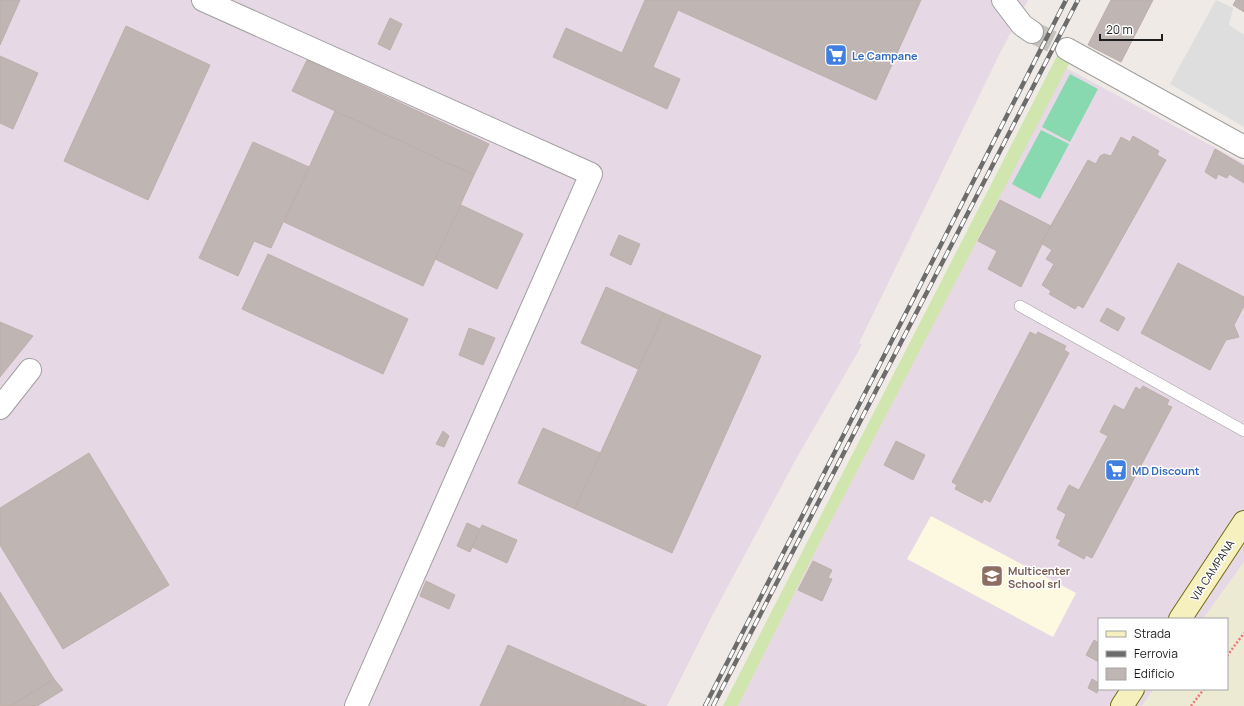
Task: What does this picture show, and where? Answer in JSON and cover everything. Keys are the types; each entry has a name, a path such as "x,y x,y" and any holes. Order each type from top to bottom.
{"street":[{"path":"203,0 591,174 356,706"},
{"path":"1004,0 1022,25 1032,32"},
{"path":"1067,49 1244,147"},
{"path":"0,408 30,370"},
{"name":"VIA CAMPANA","path":"1181,618 1244,522"},
{"path":"1122,706 1133,690"}],"lane":[{"path":"1020,306 1244,431"}],"path":[{"path":"1228,655 1244,633"},
{"path":"1191,706 1203,690"}],"shaded area":[{"path":"0,0 1028,0 998,57 859,343 862,345 796,459 711,618 667,706 0,706"},
{"path":"1216,0 1233,8 1229,25 1244,35 1244,127 1170,84"},
{"path":"1066,68 1244,163 1244,562 1204,618 1098,618 1098,690 1153,690 1142,706 738,706 816,550"},
{"name":"Multicenter School srl","path":"931,516 1076,593 1053,637 907,559"},
{"path":"1244,562 1244,706 1142,706 1153,690 1228,690 1228,618 1204,618"}],"green space":[{"path":"1057,56 1070,62 816,550 738,706 723,706"},
{"path":"1070,74 1098,89 1070,142 1042,127"},
{"path":"1041,130 1069,144 1040,199 1012,184"}],"building":[{"path":"0,0 20,0 0,45"},
{"name":"Le Campane","path":"645,0 921,0 876,100 678,10 653,67 680,79 667,109 553,57 566,28 622,53"},
{"path":"1111,0 1153,0 1121,62 1088,45"},
{"path":"1236,0 1244,0 1244,12 1233,5"},
{"path":"390,18 402,24 390,50 378,44"},
{"path":"126,26 210,65 148,200 64,161"},
{"path":"0,56 38,73 13,129 0,123"},
{"path":"307,60 489,144 474,175 292,91"},
{"path":"335,111 474,175 423,286 284,222"},
{"path":"1133,136 1159,151 1157,155 1166,160 1083,308 1078,305 1075,309 1049,294 1051,291 1042,285 1054,264 1046,259 1052,250 1041,243 1088,160 1096,164 1100,156 1104,154 1111,156 1121,137 1130,142"},
{"path":"253,142 309,167 271,248 254,241 238,276 199,258"},
{"path":"1215,149 1244,166 1244,183 1229,174 1227,178 1218,174 1216,179 1205,172"},
{"path":"1000,200 1051,226 1021,287 988,269 997,251 978,241"},
{"path":"461,205 523,234 497,289 435,259"},
{"path":"619,235 640,244 631,265 610,255"},
{"path":"268,254 408,319 383,374 242,309"},
{"path":"1178,263 1244,297 1244,306 1234,325 1239,337 1226,340 1210,370 1141,333"},
{"path":"606,287 664,313 638,369 581,343"},
{"path":"1107,308 1125,318 1118,331 1100,321"},
{"path":"664,313 761,356 672,553 575,509"},
{"path":"0,322 33,336 0,377"},
{"path":"469,328 495,338 483,365 459,355"},
{"path":"1030,332 1036,335 1038,332 1066,346 1064,350 1069,353 990,502 984,499 982,503 955,489 957,485 952,482"},
{"path":"1143,386 1169,400 1167,405 1172,407 1092,558 1086,555 1084,559 1058,545 1061,540 1056,538 1066,514 1057,509 1069,485 1079,490 1108,436 1100,432 1114,405 1124,410 1136,387 1140,390"},
{"path":"543,428 600,453 575,509 518,483"},
{"path":"443,431 449,436 444,447 436,444"},
{"path":"896,441 925,455 913,480 884,465"},
{"path":"89,453 169,585 63,649 0,545 0,508"},
{"path":"467,523 480,529 470,552 457,546"},
{"path":"482,525 517,540 507,563 472,547"},
{"path":"813,561 832,570 828,578 832,579 822,601 798,590"},
{"path":"426,581 455,595 449,609 420,596"},
{"path":"0,592 54,679 10,706 0,706"},
{"path":"1094,640 1098,642 1098,661 1086,655"},
{"path":"508,645 626,697 622,706 480,706"},
{"path":"54,679 63,690 37,706 10,706"},
{"path":"1092,679 1098,682 1097,693 1088,688"},
{"path":"626,697 647,706 622,706"}],"tunnel":[{"path":"1032,32 1067,49"}],"railway":[{"path":"705,706 1066,0"},
{"path":"713,706 1078,0"}],"place":[{"name":"Le Campane","path":"836,55"},
{"name":"MD Discount","path":"1116,470"},
{"name":"Multicenter School srl","path":"992,576"}]}
